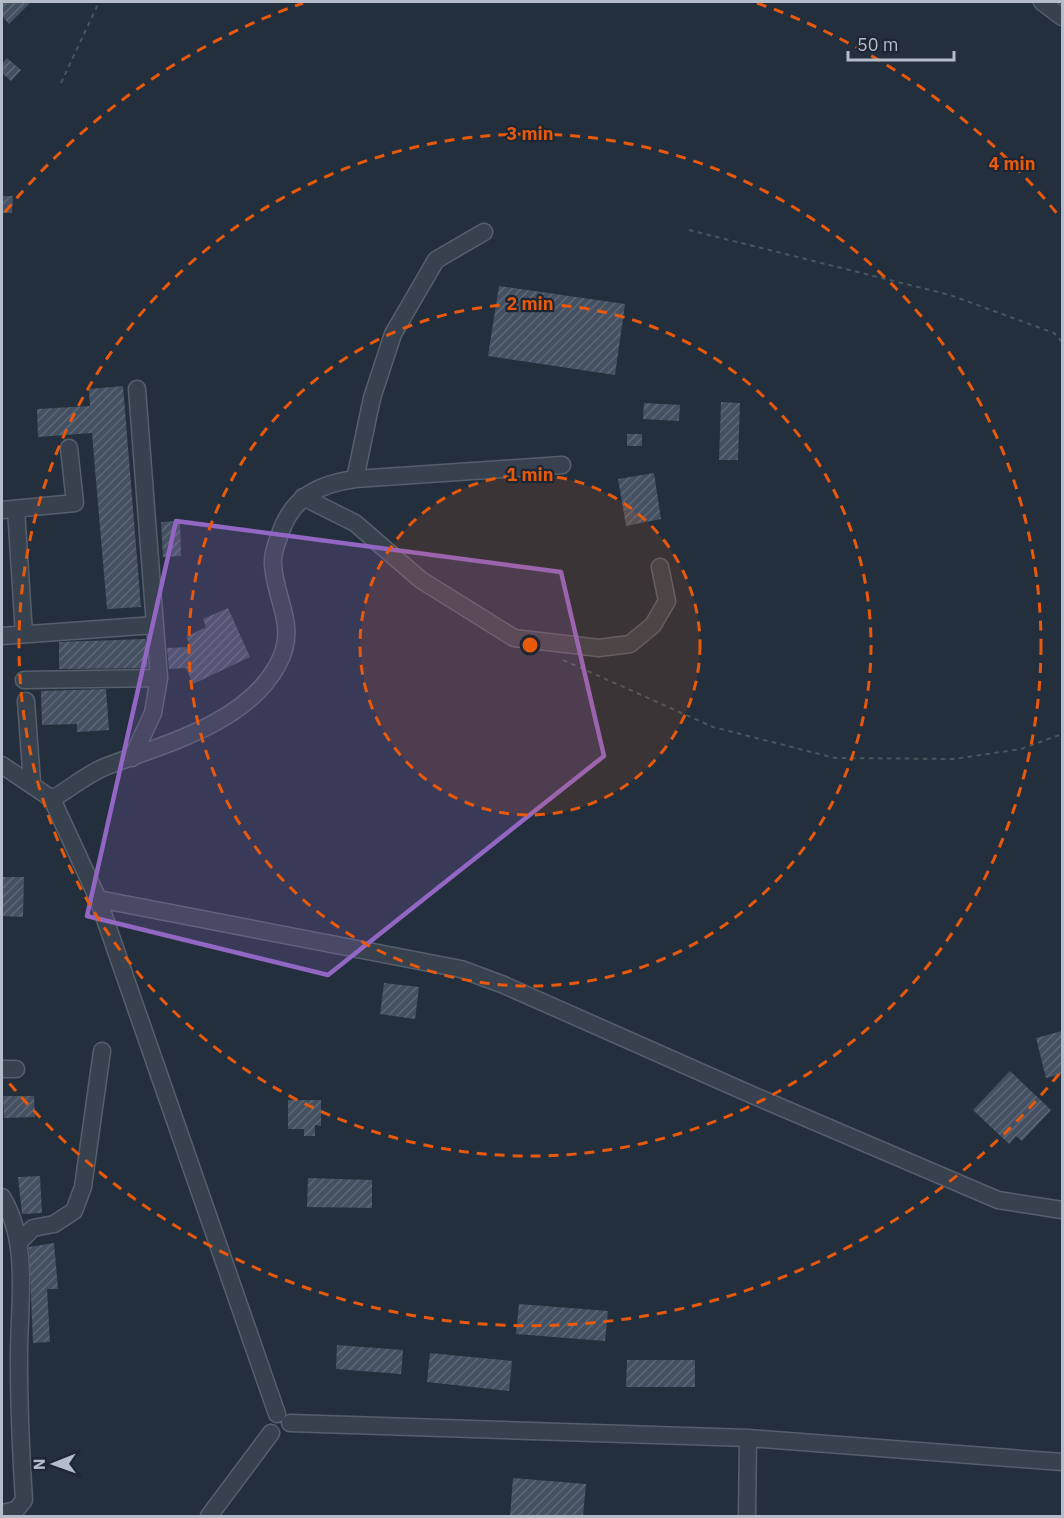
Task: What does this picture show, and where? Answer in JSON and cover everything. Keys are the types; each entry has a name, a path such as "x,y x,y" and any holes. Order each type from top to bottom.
{"street":[{"path":"1042,2 1062,17"},
{"path":"355,479 372,398 393,334 436,260 484,232"},
{"path":"132,758 153,713 159,678 137,388"},
{"path":"24,634 9,510 75,503 69,448"},
{"path":"52,799 104,766 132,758 198,732 230,713 256,693 276,669 286,649 287,622 273,565 275,548 286,515 303,497 331,482 355,479 562,465"},
{"path":"303,497 355,523 421,580 514,638 599,648 630,644 653,625 667,601 660,567"},
{"path":"2,636 155,625"},
{"path":"24,680 159,678"},
{"path":"26,701 32,783"},
{"path":"2,765 32,783 52,799 98,899 283,1419"},
{"path":"98,899 461,969 504,985 740,1090 998,1200 1062,1210"},
{"path":"18,1244 33,1228 54,1224 74,1211 83,1187 102,1051"},
{"path":"2,1197 13,1215 18,1244 24,1500 15,1510 2,1513"},
{"path":"209,1516 271,1433 268,1422 283,1419 748,1438 1062,1462"},
{"path":"747,1516 748,1438"}],"path":[{"path":"61,83 99,2"},
{"path":"689,230 950,295 1054,333 1062,342"},
{"path":"557,657 713,727 835,758 954,759 1021,749 1062,734"}],"highlighted area":[{"path":"176,521 561,572 604,756 328,975 87,916"}],"building":[{"path":"2,2 31,2 9,24 2,16"},
{"path":"7,58 21,70 11,81 2,73 2,64"},
{"path":"2,196 13,196 12,213 2,213"},
{"path":"499,286 625,304 615,375 488,356"},
{"path":"123,386 141,607 107,609 92,433 38,437 37,409 90,406 89,389"},
{"path":"721,402 740,403 738,460 719,460"},
{"path":"644,403 680,405 679,421 643,419"},
{"path":"627,434 642,434 642,446 627,446"},
{"path":"654,473 661,519 626,526 618,479"},
{"path":"180,521 181,556 163,557 161,522"},
{"path":"228,608 250,657 193,684 186,668 169,669 167,648 191,647 186,637 206,627 203,619"},
{"path":"146,639 148,668 59,669 59,642"},
{"path":"106,689 109,730 77,732 77,724 42,725 41,691"},
{"path":"2,877 24,877 23,917 2,916"},
{"path":"384,983 419,987 415,1019 380,1014"},
{"path":"1062,1031 1062,1074 1046,1078 1036,1038"},
{"path":"1010,1071 1051,1110 1022,1141 1016,1136 1009,1144 973,1110"},
{"path":"3,1096 34,1096 35,1117 4,1118"},
{"path":"288,1100 321,1100 321,1126 315,1125 315,1136 304,1136 304,1129 288,1129"},
{"path":"40,1176 42,1213 22,1214 18,1177"},
{"path":"308,1178 372,1180 372,1208 307,1207"},
{"path":"54,1243 58,1289 47,1289 50,1342 33,1343 29,1247"},
{"path":"519,1304 608,1311 605,1341 516,1334"},
{"path":"337,1345 403,1350 401,1374 336,1369"},
{"path":"430,1353 512,1361 509,1391 427,1382"},
{"path":"627,1360 695,1360 695,1387 626,1387"},
{"path":"513,1478 586,1484 583,1516 510,1516"}]}
